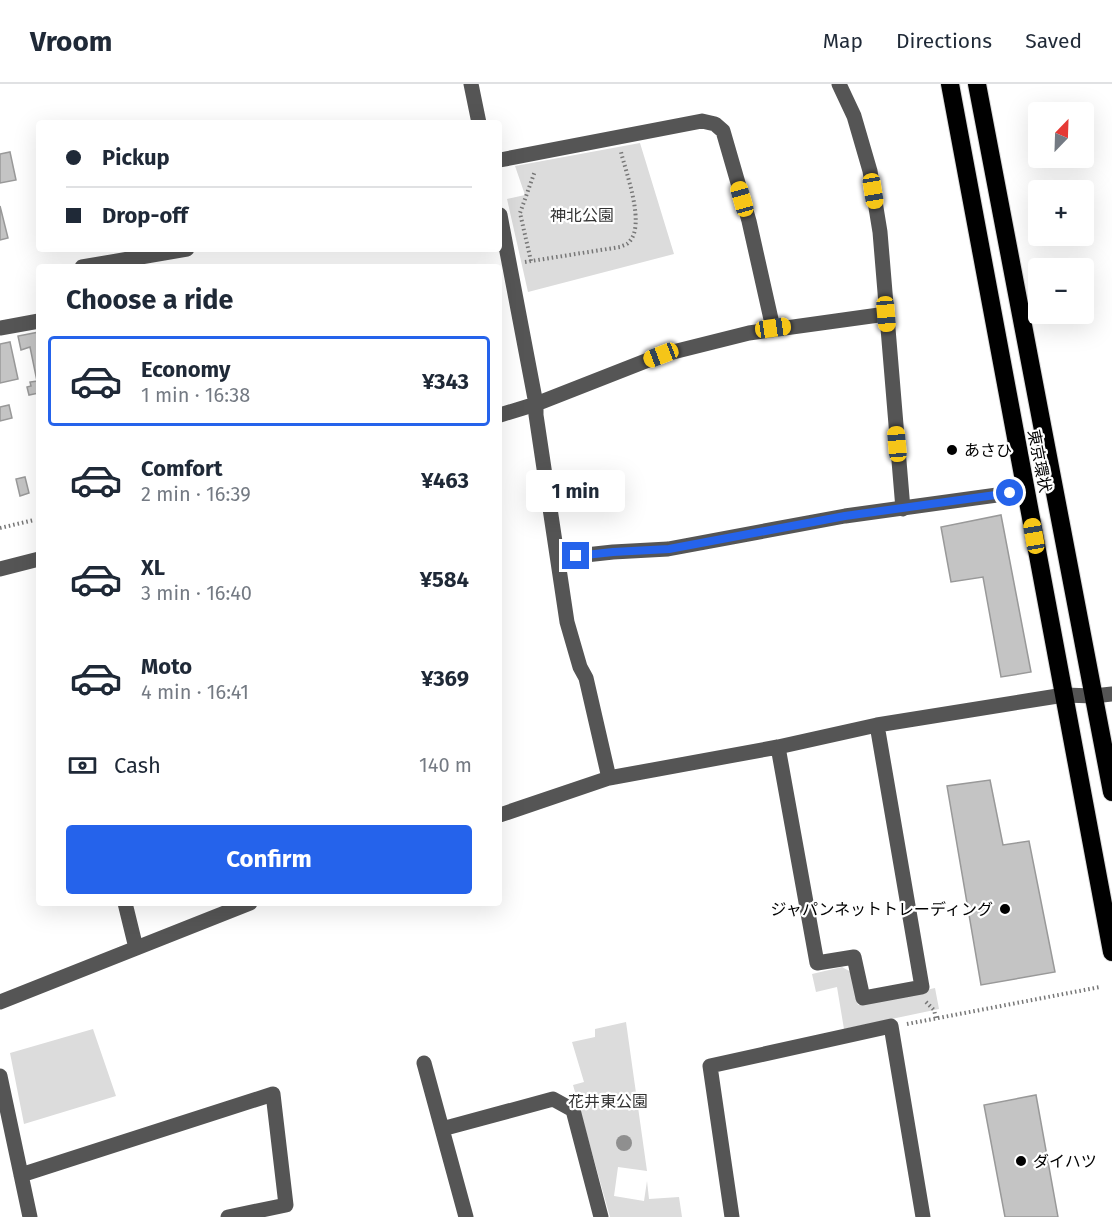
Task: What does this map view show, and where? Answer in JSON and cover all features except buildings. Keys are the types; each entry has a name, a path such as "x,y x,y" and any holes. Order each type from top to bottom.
{"highway":[{"name":"東京環状","path":"950,84 1112,952"},
{"name":"東京環状","path":"977,84 1103,695 1112,792"}],"street":[{"path":"471,84 478,120"},
{"path":"844,85 870,171 880,232 903,509"},
{"path":"502,160 619,144 702,121 715,124 723,131 749,221 773,328"},
{"path":"502,226 536,404 567,622 580,667 586,678 609,778"},
{"path":"100,264 170,252"},
{"path":"502,414 536,404 661,355 773,328 886,314"},
{"path":"0,328 36,322"},
{"path":"558,558 669,549 845,516 1026,491"},
{"path":"0,569 36,560"},
{"path":"502,814 609,778 877,726 1064,695 1103,695"},
{"path":"778,747 817,963 854,957 863,998 922,987 877,726"},
{"path":"126,906 136,948"},
{"path":"0,1002 242,906"},
{"path":"732,1217 710,1066 891,1026 924,1217"},
{"path":"424,1063 466,1217"},
{"path":"0,1076 30,1217"},
{"path":"21,1175 273,1094 286,1206 228,1217"},
{"path":"442,1129 553,1099 573,1110 601,1217"}],"path":[{"path":"509,264 620,247 629,242 635,230 637,217 619,144 610,152"},
{"path":"531,261 520,213 536,167"},
{"path":"0,528 34,520"},
{"path":"891,1026 1100,987"},
{"path":"934,1010 936,1018"}],"green space":[{"name":"神北公園","path":"640,143 674,254 528,292 507,199 525,195 515,166"},
{"path":"842,967 851,972 858,1005 935,988 939,1009 844,1029 837,987 816,992 812,974"},
{"name":"花井東公園","path":"626,1022 647,1171 618,1167 614,1196 644,1201 647,1181 649,1199 679,1197 682,1217 610,1217 573,1085 584,1082 572,1042 595,1037 595,1029"},
{"path":"93,1029 116,1096 24,1124 10,1053"}],"place":[{"name":"あさひ","path":"952,450"},
{"name":"ジャパンネットトレーディング","path":"1005,909"},
{"name":"ダイハツ","path":"1021,1161"}],"route":[{"path":"576,556 669,549 845,516 1010,493"}]}
